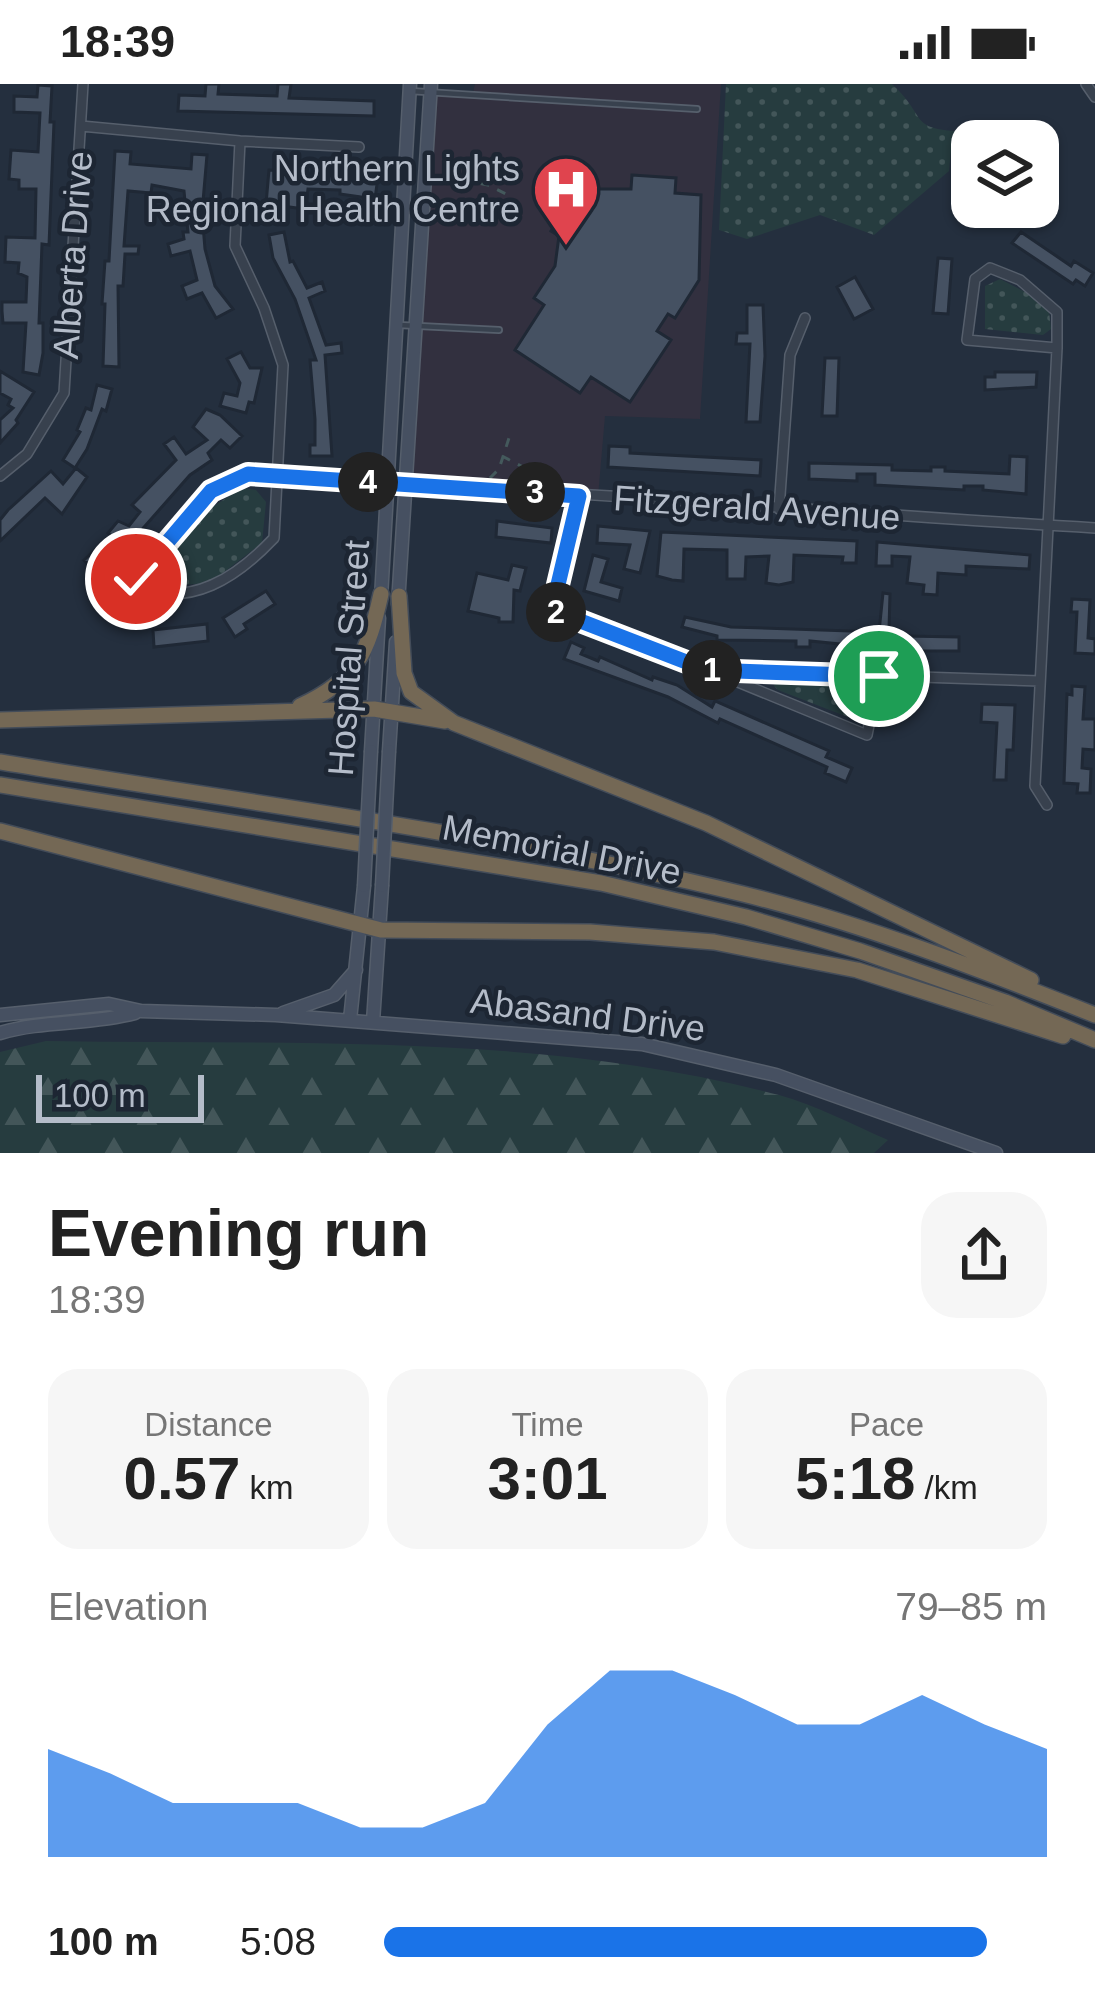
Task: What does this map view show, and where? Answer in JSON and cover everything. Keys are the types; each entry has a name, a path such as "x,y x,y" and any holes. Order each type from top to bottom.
{"highway":[{"path":"291,710 328,693 356,669 372,634 381,594"},
{"path":"399,596 404,673 411,692 454,723"},
{"path":"0,720 374,709 454,723 706,823 1095,1013"},
{"name":"Memorial Drive","path":"0,762 664,876 929,950 1095,1013"},
{"name":"Memorial Drive","path":"0,785 601,883 746,917 1005,1002 1095,1044"},
{"path":"0,831 381,930 590,932 715,942 857,970 1095,1044"}],"main road":[{"name":"Hospital Street","path":"350,1021 362,926 410,87"},
{"name":"Hospital Street","path":"381,930 431,87"},
{"path":"373,1022 381,930"},
{"path":"276,1015 334,995 357,969"},
{"name":"Abasand Drive","path":"0,1015 109,1004 141,1011 276,1015 593,1038 689,1053 813,1086 996,1153"},
{"name":"Abasand Drive","path":"0,1033 30,1024 112,1019 141,1011"}],"street":[{"name":"Alberta Drive","path":"0,476 27,454 64,393 83,84"},
{"path":"1086,84 1095,98"},
{"path":"80,126 359,147"},
{"path":"240,141 235,246 264,308 283,365 274,538 249,564 210,589 161,596 136,588 136,579 211,491 248,474 276,476"},
{"path":"1047,805 1035,786 1057,348 1058,312 1020,280 990,268 975,279 967,340 1057,348"},
{"path":"779,509 790,355 805,318"},
{"name":"Fitzgerald Avenue","path":"276,476 1095,528"},
{"path":"575,495 552,610 867,735 879,676"},
{"path":"707,670 1040,681"}],"lane":[{"path":"410,87 697,109"},
{"path":"399,325 500,330"}],"path":[{"path":"445,177 488,184 510,196"},
{"path":"480,488 504,461 509,438"},
{"path":"504,461 567,480 575,495"}],"shaded area":[{"name":"Northern Lights Regional Health Centre","path":"475,84 721,84 700,419 605,416 598,497 409,485 431,90 473,93"}],"green space":[{"path":"726,84 892,84 927,125 951,131 949,171 874,235 820,215 747,239 719,230"},
{"path":"1000,279 1049,311 1051,329 1043,335 985,329 985,286"},
{"path":"242,488 256,490 266,502 262,543 210,583 164,586 156,573 206,511"},
{"path":"777,677 853,680 867,689 864,710 853,719 778,690 774,686"},
{"path":"46,1041 414,1046 598,1061 779,1095 888,1140 874,1153 0,1153 0,1052"}],"building":[{"path":"206,84 219,84 218,94 277,96 278,84 291,84 289,98 374,101 374,116 178,111 179,95 205,96"},
{"path":"38,85 52,86 50,122 54,122 49,245 42,244 39,375 23,372 26,323 3,323 2,311 2,302 26,302 27,277 18,273 19,263 5,262 6,237 35,238 36,189 19,189 19,180 9,179 11,150 38,152 40,113 14,112 14,96 37,97"},
{"path":"115,151 131,152 130,164 191,169 192,154 207,155 202,213 205,249 215,286 233,309 216,318 202,293 187,299 182,286 197,280 190,251 171,256 168,244 184,239 183,232 188,232 184,191 152,185 151,193 128,191 124,246 139,246 138,254 125,254 123,286 118,286 119,367 103,366 102,304"},
{"path":"269,170 377,184 375,199 340,194 340,190 308,189 305,209 266,204"},
{"name":"Northern Lights Regional Health Centre","path":"632,175 676,178 675,193 701,195 699,280 675,318 668,314 657,331 671,340 630,402 591,377 580,393 515,350 544,305 534,298 555,266 559,236 551,231 583,182 594,189 631,189"},
{"path":"284,232 290,262 307,288 322,282 325,291 309,298 326,345 341,343 342,353 325,355 332,456 310,456 315,419 310,360 316,360 295,299 273,258 269,235"},
{"path":"1021,232 1071,266 1074,261 1093,273 1085,286 1076,280 1073,284 1012,243"},
{"path":"938,258 952,259 948,314 933,313"},
{"path":"855,277 873,309 854,319 837,287"},
{"path":"747,305 763,305 760,422 746,422 750,344 736,344 737,333 747,333"},
{"path":"241,352 250,368 262,368 254,403 249,402 246,413 220,406 224,393 237,396 240,383 227,359"},
{"path":"825,358 839,358 837,416 822,416"},
{"path":"0,371 34,392 18,423 0,443 0,420 13,408 8,405 11,399 0,393"},
{"path":"995,372 1037,372 1036,387 985,390 985,377 995,377"},
{"path":"97,385 112,389 106,411 102,409 75,468 63,460 80,432 86,408 91,410"},
{"path":"206,409 220,415 242,436 230,448 221,440 208,453 212,460 190,475 100,577 84,560 95,550 99,555 114,538 108,533 118,521 129,526 140,512 132,505 176,460 164,444 174,437 186,454 207,440 193,427"},
{"path":"609,446 630,447 630,453 761,460 760,476 608,467"},
{"path":"1010,456 1027,457 1026,494 983,490 983,486 964,486 964,490 875,485 875,474 857,474 857,481 809,479 809,463 1009,474"},
{"path":"76,468 87,477 62,514 45,498 0,541 0,520 8,510 51,471 63,484"},
{"path":"497,521 552,528 551,543 496,537"},
{"path":"598,526 650,531 640,573 624,569 630,545 597,543"},
{"path":"661,532 857,541 856,563 842,563 843,557 794,555 793,582 779,585 766,583 769,556 746,557 745,579 727,579 727,550 684,549 683,581 672,580 657,576"},
{"path":"877,542 1030,555 1029,569 966,566 966,575 938,573 937,595 923,594 924,585 907,583 910,557 892,556 892,566 876,566"},
{"path":"593,555 608,559 601,582 622,588 619,601 584,591"},
{"path":"512,565 526,568 520,591 514,590 513,622 468,611 477,573 508,580"},
{"path":"266,591 275,604 244,624 247,629 235,637 223,618"},
{"path":"883,593 890,594 889,629 905,636 959,637 959,651 810,641 810,647 796,647 796,641 717,640 717,636 682,627 685,617 731,627 879,632"},
{"path":"1072,599 1090,600 1088,638 1095,639 1095,654 1075,653 1077,612 1071,612"},
{"path":"207,624 208,641 154,647 153,630"},
{"path":"571,642 584,648 581,654 677,685 712,707 715,701 829,751 826,757 852,768 846,782 825,773 827,767 720,719 718,723 668,697 564,659"},
{"path":"1072,686 1085,687 1083,719 1095,719 1095,750 1083,749 1082,768 1091,769 1090,793 1077,793 1078,784 1064,783 1067,694 1072,695"},
{"path":"982,704 1015,705 1006,780 994,780 997,723 981,722"}],"place":[{"name":"Northern Lights Regional Health Centre","path":"566,248"}],"route":[{"path":"136,579 211,491 248,474 579,496 552,610 707,670 879,676"}]}
